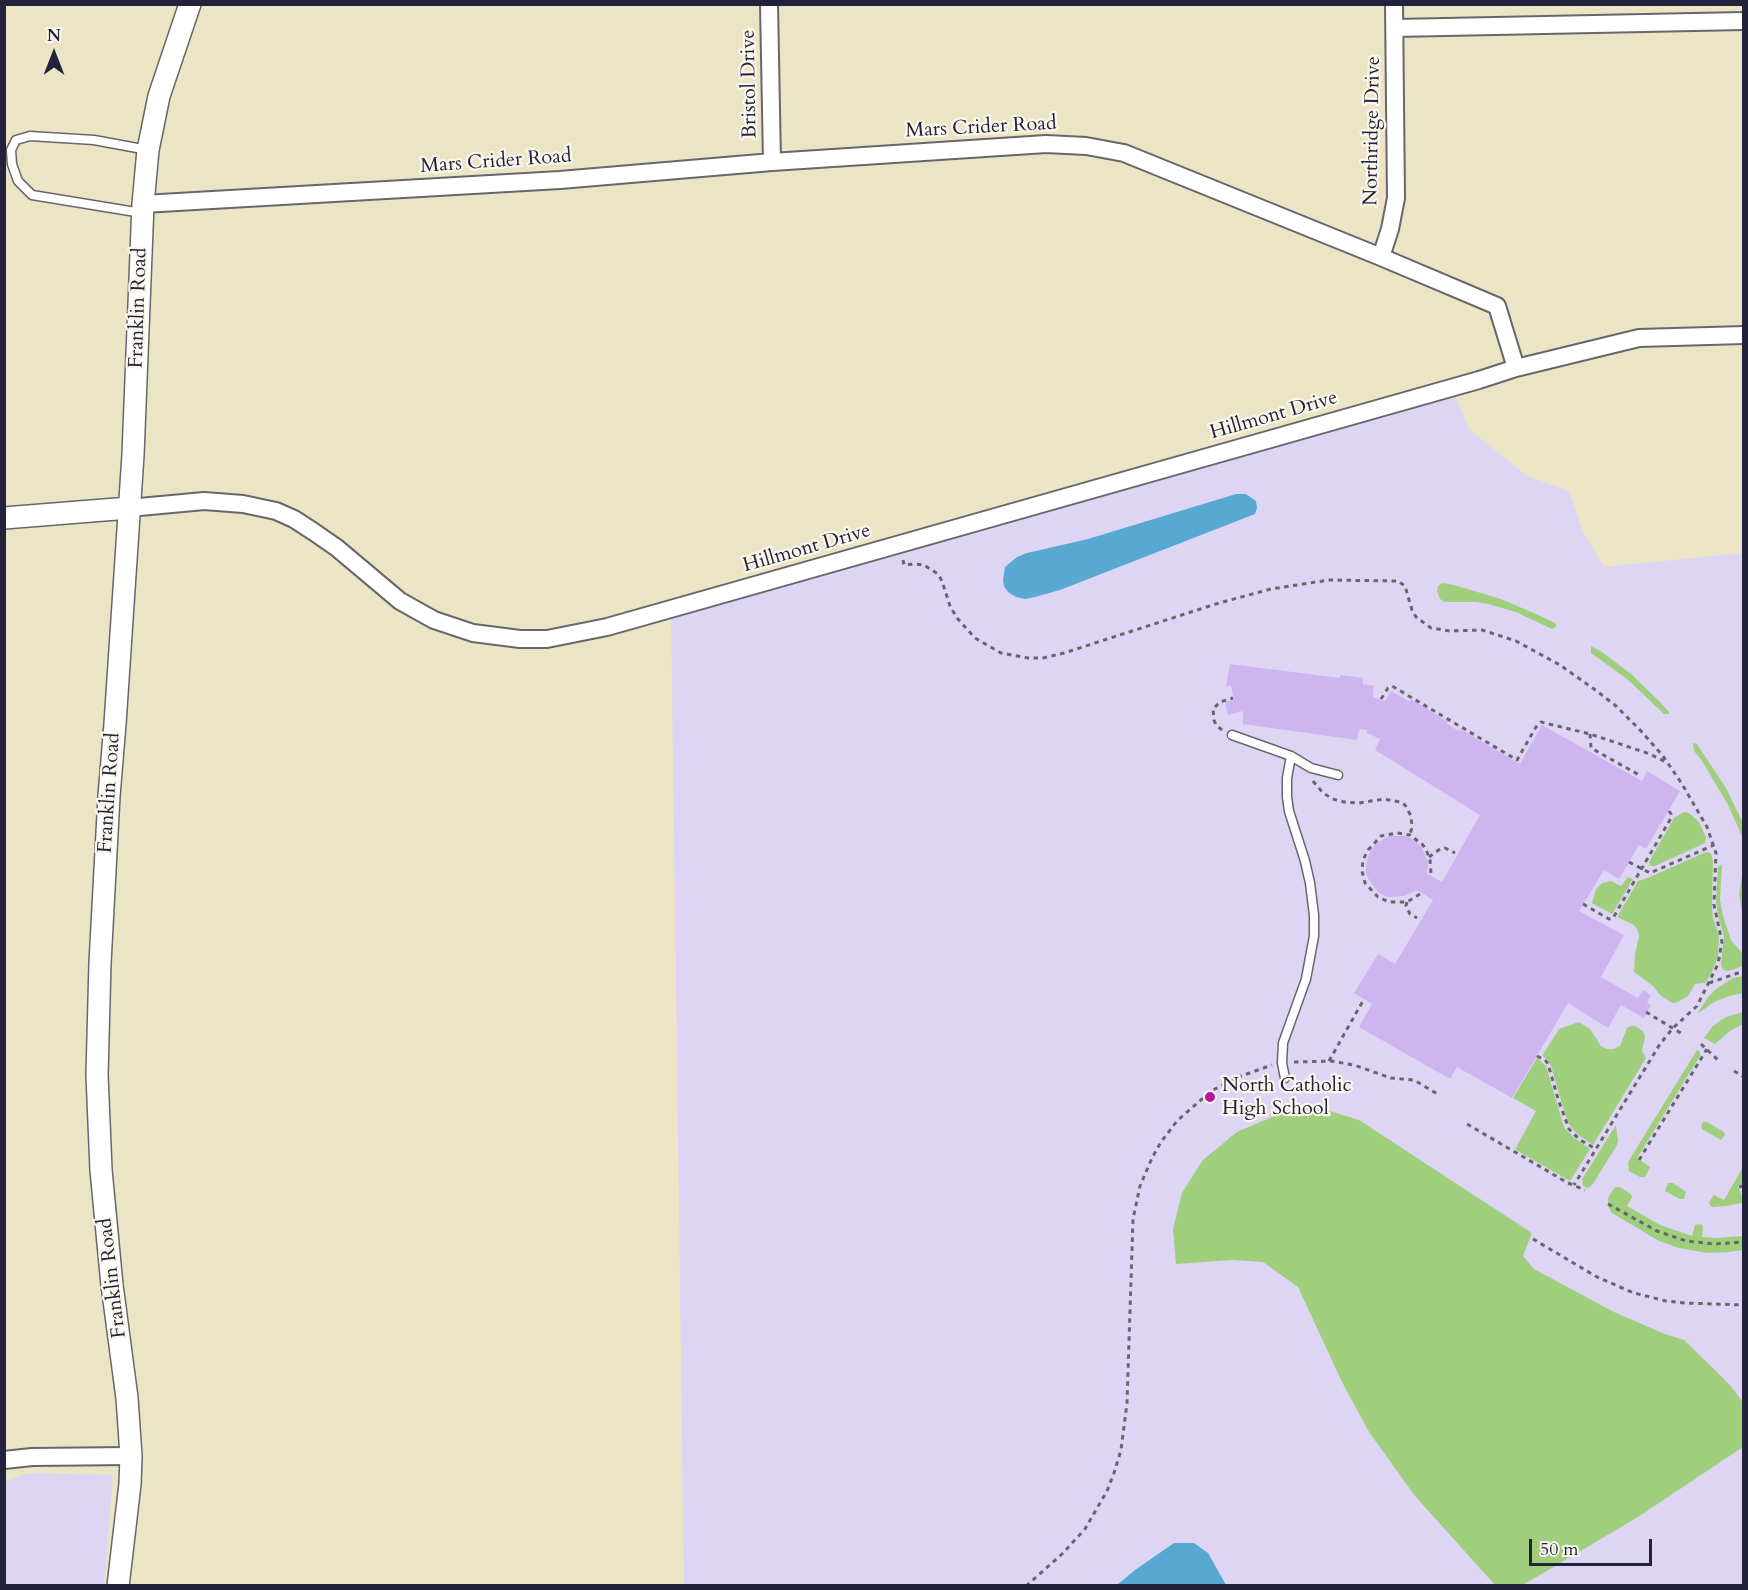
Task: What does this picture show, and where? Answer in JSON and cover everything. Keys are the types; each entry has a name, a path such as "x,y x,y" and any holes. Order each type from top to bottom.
{"street":[{"name":"Franklin Road","path":"118,1585 130,1484 131,1456 126,1388 112,1285 101,1170 98,1075 103,889 133,455 143,209 148,150 159,96 190,4"},
{"name":"Bristol Drive","path":"769,4 772,162"},
{"name":"Northridge Drive","path":"1381,257 1396,198 1394,4"},
{"path":"1395,28 1743,21"},
{"name":"Mars Crider Road","path":"143,209 560,180 772,162 1046,144 1086,146 1125,153 1497,306 1516,368"},
{"path":"1516,368 1639,338 1743,335"},
{"name":"Hillmont Drive","path":"129,507 204,501 243,504 276,511 314,532 337,548 400,601 434,620 473,633 520,639 547,639 608,627 1516,368"},
{"path":"4,518 129,507"},
{"path":"4,1460 32,1457 131,1456"}],"lane":[{"path":"143,209 32,195 18,181 12,164 11,150 16,140 30,136 94,140 148,150"},
{"path":"1232,735 1291,756 1307,766 1338,775"},
{"path":"1285,1078 1282,1063 1283,1043 1306,979 1314,936 1314,915 1307,872 1287,797 1287,778 1291,756"}],"path":[{"path":"903,561 904,565 924,565 938,574 950,606 957,618 975,638 1001,653 1029,658 1043,658 1064,653 1209,606 1271,589 1329,580 1398,581 1405,586 1416,617 1431,628 1450,632 1482,630 1531,648 1579,678 1616,706 1668,763 1700,813 1714,845 1716,862 1714,905 1722,942 1718,964 1697,1006 1673,1028 1660,1044 1574,1185"},
{"path":"1381,699 1392,686 1517,760 1539,723 1590,734 1650,754 1668,763"},
{"path":"1232,735 1216,724 1213,713 1215,705 1233,698"},
{"path":"1590,734 1592,748 1641,776"},
{"path":"1307,766 1318,788 1333,799 1354,804 1384,799 1393,799 1403,803 1411,816 1410,835"},
{"path":"1583,904 1612,919 1671,818 1669,811"},
{"path":"1420,894 1407,902 1389,902 1378,897 1365,883 1362,872 1362,865 1368,850 1381,837 1397,833 1410,835 1422,845 1429,857 1431,874"},
{"path":"1629,862 1650,873 1714,845"},
{"path":"1429,857 1445,848 1455,853"},
{"path":"1407,902 1410,914 1417,918"},
{"path":"1709,983 1743,971"},
{"path":"1329,1061 1364,999"},
{"path":"1646,1012 1684,1035"},
{"path":"1701,1044 1719,1061"},
{"path":"1639,1160 1707,1049"},
{"path":"1537,1056 1548,1064 1569,1129 1580,1140 1596,1149"},
{"path":"1026,1586 1085,1529 1107,1491 1116,1468 1126,1423 1133,1219 1140,1186 1152,1158 1161,1142 1178,1121 1211,1091 1241,1076 1282,1063 1329,1061 1354,1065 1391,1078 1414,1080 1439,1095"},
{"path":"1734,1071 1743,1077"},
{"path":"1467,1124 1568,1183 1585,1190"},
{"path":"1608,1204 1657,1231 1677,1239 1715,1244 1743,1242"},
{"path":"1533,1239 1597,1277 1634,1293 1676,1302 1743,1305"}],"shaded area":[{"name":"North Catholic High School","path":"1452,387 1469,429 1527,476 1569,491 1583,532 1604,567 1743,553 1743,1585 684,1585 671,609"},
{"path":"30,1473 113,1475 104,1585 5,1585 5,1481"}],"green space":[{"path":"1442,583 1501,599 1555,623 1557,626 1552,629 1516,612 1488,604 1445,602 1440,599 1437,591 1438,586"},
{"path":"1591,646 1631,674 1669,714 1664,714 1627,679 1591,653"},
{"path":"1693,743 1697,744 1726,788 1743,823 1743,838 1728,805 1694,751"},
{"path":"1685,812 1699,822 1706,837 1705,843 1655,866 1650,866 1649,862 1674,818"},
{"path":"1706,852 1711,853 1713,862 1712,907 1719,936 1718,957 1705,983 1695,984 1688,996 1672,1003 1634,972 1639,936 1637,929 1634,925 1617,917 1638,881"},
{"path":"1722,864 1720,900 1723,916 1731,940 1743,954 1743,966 1728,971 1723,970 1721,965 1724,936 1716,899 1718,867"},
{"path":"1743,869 1743,920 1739,894"},
{"path":"1628,877 1633,879 1612,914 1592,903 1596,889 1602,883 1611,881 1621,886"},
{"path":"1743,976 1743,993 1716,1001 1697,1014 1716,989 1733,978"},
{"path":"1743,1012 1743,1024 1730,1031 1715,1044 1704,1038 1721,1020"},
{"path":"1579,1022 1590,1029 1601,1046 1607,1049 1620,1046 1627,1028 1631,1026 1643,1031 1645,1037 1642,1051 1646,1058 1593,1145 1577,1134 1569,1124 1551,1066 1542,1056 1559,1029"},
{"path":"1697,1050 1700,1056 1637,1158 1650,1167 1645,1177 1640,1177 1629,1171 1628,1162"},
{"path":"1537,1058 1546,1066 1564,1127 1573,1137 1590,1149 1570,1181 1516,1150 1536,1111 1513,1098"},
{"path":"1295,1107 1323,1109 1359,1120 1532,1233 1523,1256 1534,1269 1614,1312 1684,1340 1730,1385 1742,1401 1744,1405 1743,1447 1638,1517 1523,1585 1495,1585 1415,1496 1369,1432 1342,1382 1298,1287 1263,1262 1233,1260 1176,1264 1173,1229 1182,1193 1203,1160 1237,1132"},
{"path":"1703,1122 1724,1132 1725,1135 1721,1140 1702,1129"},
{"path":"1616,1125 1617,1145 1593,1184 1588,1188 1583,1186 1582,1179"},
{"path":"1743,1167 1743,1184 1738,1186 1743,1199 1742,1203 1712,1207 1709,1202 1714,1195 1724,1200"},
{"path":"1668,1183 1673,1183 1686,1192 1684,1199 1665,1191"},
{"path":"1615,1187 1620,1187 1631,1194 1632,1197 1627,1206 1660,1225 1692,1236 1695,1225 1701,1224 1702,1237 1743,1236 1743,1250 1707,1253 1679,1248 1659,1241 1612,1213 1608,1206 1608,1198"}],"water":[{"path":"1236,494 1246,494 1256,501 1255,514 1060,590 1025,599 1016,597 1004,586 1005,567 1017,557 1027,553 1088,539"},
{"path":"1174,1543 1194,1543 1208,1553 1226,1585 1117,1585 1135,1570"}],"building":[{"name":"North Catholic High School","path":"1230,664 1340,678 1340,675 1363,678 1363,684 1374,686 1373,697 1385,701 1391,691 1410,702 1411,699 1448,722 1447,724 1459,731 1460,729 1520,764 1542,725 1642,781 1647,771 1680,791 1646,849 1639,845 1619,879 1604,870 1579,911 1624,935 1601,977 1638,998 1643,990 1651,995 1647,1003 1651,1005 1644,1018 1621,1005 1608,1028 1568,1003 1512,1098 1457,1067 1450,1079 1359,1027 1372,1004 1354,993 1378,954 1395,964 1433,900 1417,890 1404,896 1388,897 1379,893 1366,873 1366,864 1371,849 1389,836 1406,836 1416,841 1422,848 1428,862 1427,874 1442,882 1480,815 1375,750 1380,739 1367,733 1367,730 1359,729 1357,740 1243,724 1243,711 1228,715 1225,702 1234,700 1231,686 1226,686"}],"place":[{"name":"North Catholic High School","path":"1210,1097"}]}
